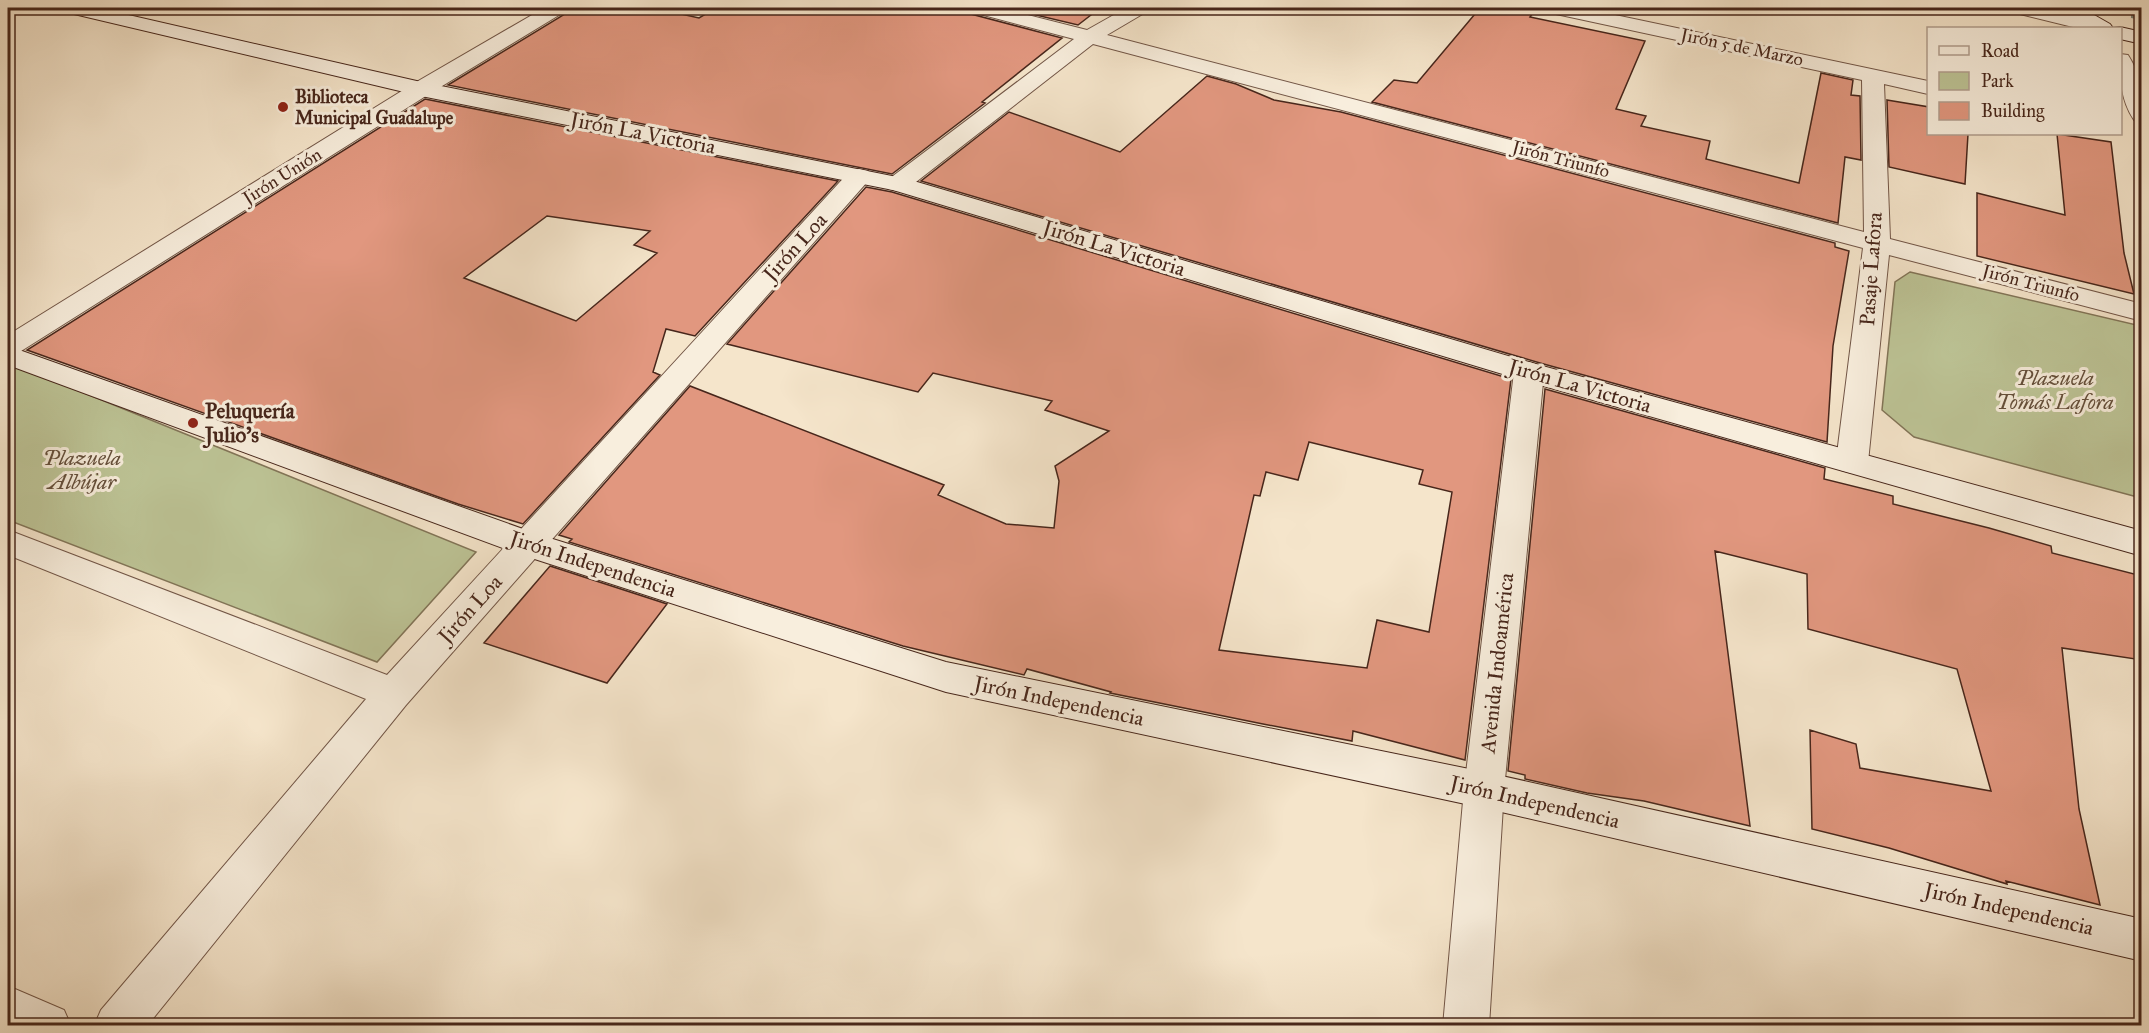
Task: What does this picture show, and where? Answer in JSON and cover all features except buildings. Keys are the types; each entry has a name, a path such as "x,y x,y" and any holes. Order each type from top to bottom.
{"street":[{"name":"Jirón La Victoria","path":"74,8 421,89 898,184 1529,372 2142,544"},
{"name":"Jirón Unión","path":"8,347 421,89 557,8"},
{"name":"Jirón Triunfo","path":"979,8 2142,313"},
{"path":"898,184 1090,37 1139,8"},
{"name":"Jirón 5 de Marzo","path":"1556,8 1927,87"},
{"path":"2019,8 2097,27"},
{"path":"2069,8 2099,27"},
{"path":"2122,33 2142,38"},
{"path":"2122,64 2138,127"},
{"name":"Pasaje Lafora","path":"1852,462 1876,242 1873,75"},
{"name":"Jirón Loa","path":"117,1026 393,694 859,176"},
{"name":"Jirón Independencia","path":"8,354 528,544 946,677 1484,790 2142,939"},
{"name":"Avenida Indoamérica","path":"1466,1026 1484,790 1529,372"},
{"path":"8,542 393,694"},
{"path":"8,1009 48,1026"}],"green space":[{"name":"Plazuela Tomás Lafora","path":"1910,272 2141,326 2141,498 1914,437 1882,410 1895,282"},
{"name":"Plazuela Albújar","path":"8,362 476,552 377,662 8,520"}],"waterway":[{"path":"2135,16 2142,17"}],"place":[{"name":"Biblioteca Municipal Guadalupe","path":"283,107"},
{"name":"Peluquería Julio's","path":"193,423"}]}
